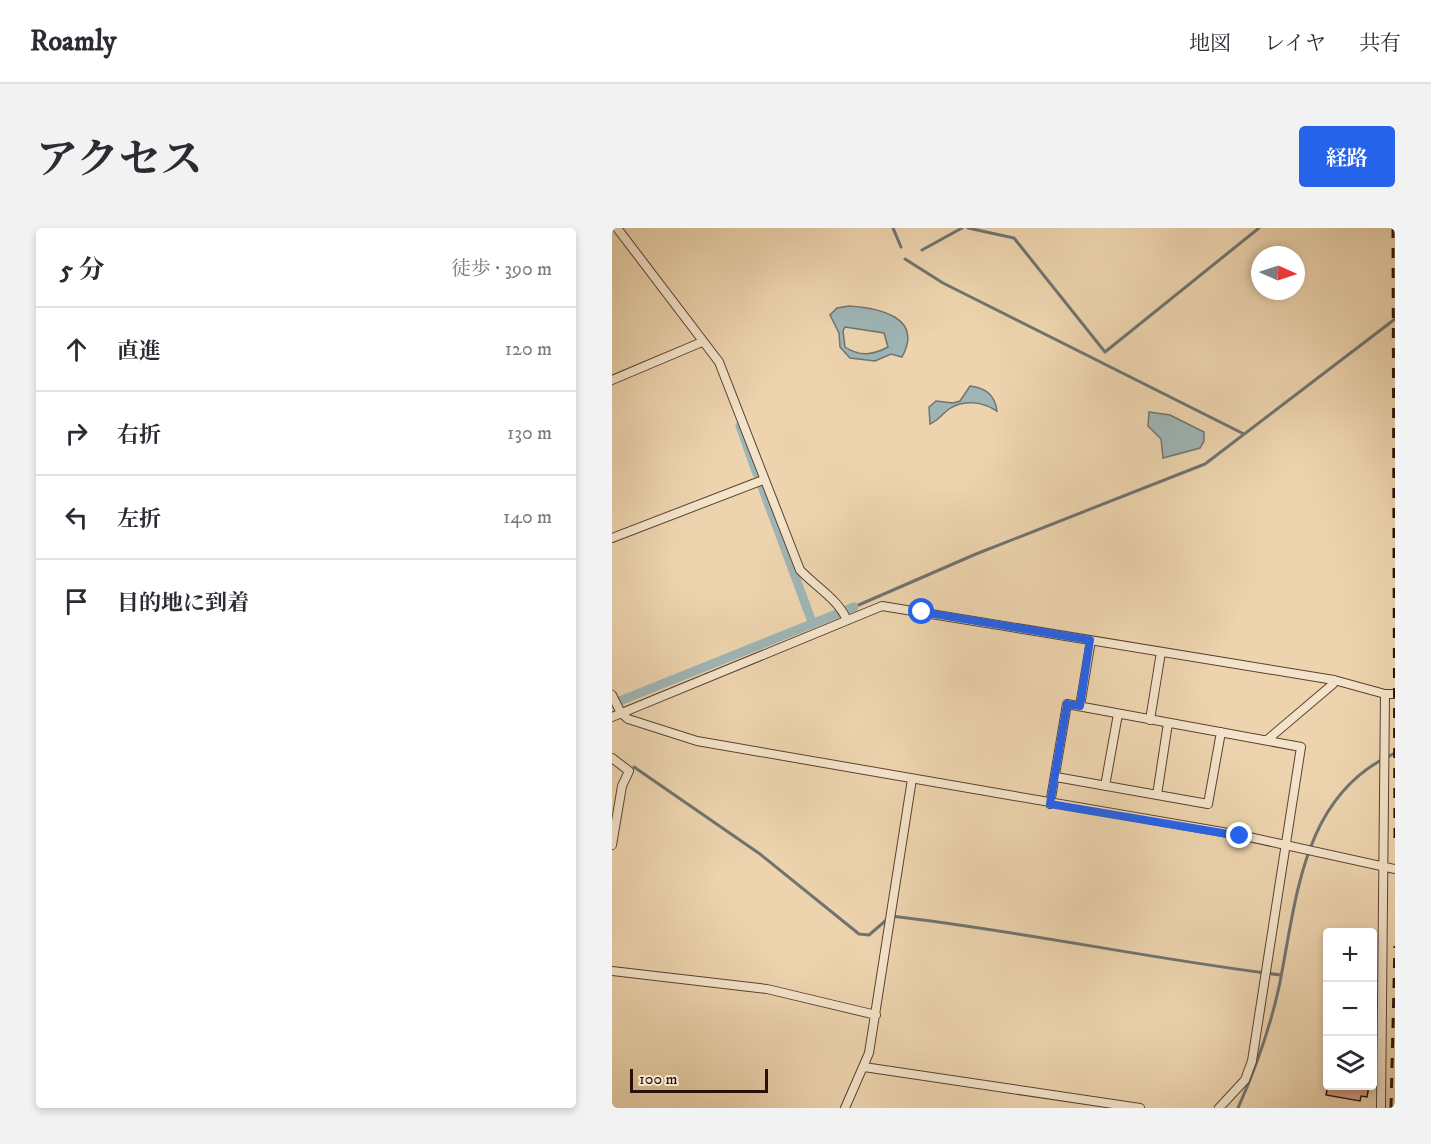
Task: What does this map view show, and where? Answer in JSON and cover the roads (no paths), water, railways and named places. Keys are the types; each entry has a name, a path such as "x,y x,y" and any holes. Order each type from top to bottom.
{"street":[{"path":"617,228 719,363 800,570 815,586 840,604 847,620"},
{"path":"612,380 702,342"},
{"path":"612,538 763,480"},
{"path":"612,717 744,665 882,606 1334,680 1390,694 1384,867 1381,1108"},
{"path":"1080,706 1090,640"},
{"path":"1150,720 1161,652"},
{"path":"1267,740 1333,684 1334,680"},
{"path":"613,698 621,713 628,719 698,741 1286,845 1395,868"},
{"path":"1050,804 1067,704 1301,747 1252,1061 1245,1080 1219,1108"},
{"path":"1105,786 1118,714"},
{"path":"1157,795 1168,723"},
{"path":"1056,777 1208,804 1221,732"},
{"path":"612,758 629,771 622,786 612,845"},
{"path":"845,1108 864,1067 876,1015 912,779"},
{"path":"612,970 767,989 876,1015"},
{"path":"864,1067 1140,1108"}],"water":[{"path":"861,307 885,312 895,317 903,324 907,332 907,343 902,357 891,354 875,361 850,358 840,347 839,333 830,315 837,308","holes":["845,327 884,333 888,347 877,352 861,354 845,347 843,331"]},
{"path":"970,386 981,388 989,393 997,411 986,405 961,404 949,409 930,424 929,407 936,401 953,403 960,401"},
{"path":"1149,412 1170,415 1204,432 1204,441 1200,448 1163,458 1161,439 1148,426"}],"waterway":[{"path":"893,228 901,247"},
{"path":"922,250 962,228"},
{"path":"968,228 1014,238 1105,352 1259,228"},
{"path":"905,259 943,283 1244,434"},
{"path":"854,607 976,554 1205,464 1395,319"},
{"path":"740,426 757,474"},
{"path":"761,484 812,622"},
{"path":"612,704 854,607"},
{"path":"1238,1108 1271,1018 1308,853 1322,822 1340,795 1364,772 1395,753"},
{"path":"634,767 760,854 859,934 869,935 891,916 989,929 1281,975"}],"railway":[{"path":"1393,228 1395,839"},
{"path":"1391,1108 1395,946"}]}
